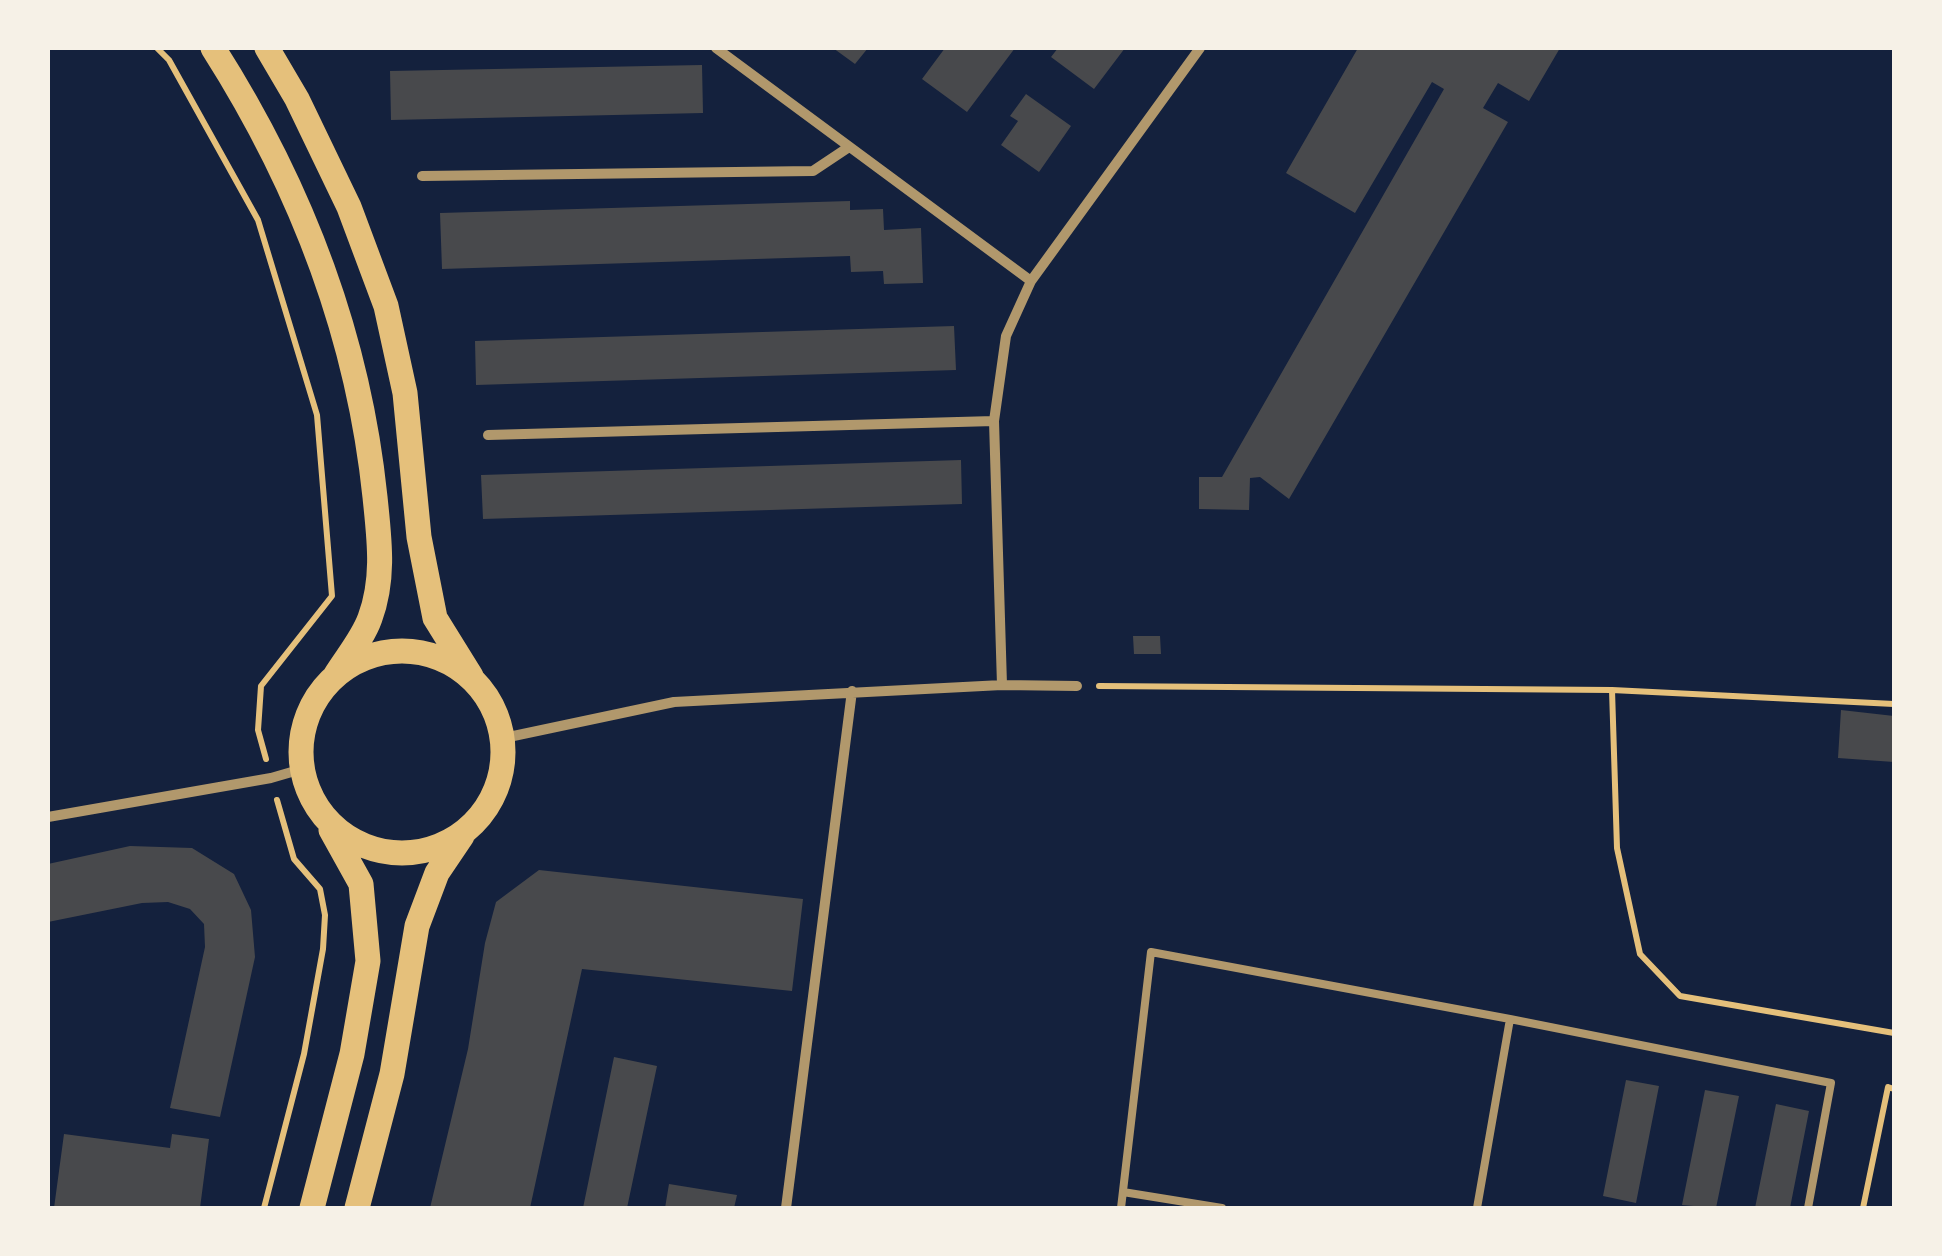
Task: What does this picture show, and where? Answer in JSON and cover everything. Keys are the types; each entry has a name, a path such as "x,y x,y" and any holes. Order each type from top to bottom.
{"main road":[{"path":"214,48 254,112 318,250 351,352 382,563 370,619 309,711 303,731 305,784 362,884 368,961 340,1107 312,1208"},
{"path":"267,48 297,99 349,207 386,306 405,394 418,537 435,618 495,708 504,738 503,772 496,794 482,817 462,835 437,874 417,926 392,1074 357,1208"},
{"path":"334,676 358,660 389,652 417,652 447,660 471,676"},
{"path":"321,814 361,846 393,854 426,852 462,835"}],"street":[{"path":"716,48 1032,281"},
{"path":"1002,685 994,422 1006,336 1032,281 1200,48"},
{"path":"422,176 813,172 849,146"},
{"path":"488,435 994,422"},
{"path":"504,738 674,702 1002,685 1077,686"},
{"path":"786,1208 852,692"},
{"path":"48,817 271,778 302,769"}],"lane":[{"path":"1121,1208 1151,952 1510,1018 1831,1083 1808,1208"},
{"path":"1477,1208 1510,1018"},
{"path":"1123,1192 1222,1208"}],"path":[{"path":"158,48 169,60 258,220 317,415 332,596 261,686 258,730 294,859 320,889 325,915 323,949 304,1054 264,1208"},
{"path":"1077,686 1612,690 1894,704"},
{"path":"1612,690 1617,848 1640,954 1680,996 1894,1033"},
{"path":"1862,1208 1888,1087 1894,1088"}],"building":[{"path":"833,48 868,48 855,64"},
{"path":"945,48 1015,48 967,112 922,79"},
{"path":"1058,48 1125,48 1094,89 1051,57"},
{"path":"1358,48 1560,48 1529,101 1498,83 1483,108 1508,122 1289,499 1260,477 1250,478 1249,510 1199,509 1199,477 1222,477 1444,89 1432,82 1355,213 1286,173"},
{"path":"702,65 703,113 391,120 390,71"},
{"path":"1026,94 1071,126 1039,172 1001,145 1018,121 1010,116"},
{"path":"850,201 850,210 883,209 884,230 921,228 923,283 884,284 883,271 851,272 850,256 442,269 440,213"},
{"path":"954,326 956,370 476,385 475,341"},
{"path":"961,460 962,504 483,519 481,475"},
{"path":"1133,636 1160,636 1161,654 1134,654"},
{"path":"1841,710 1894,716 1894,762 1838,758"},
{"path":"130,846 192,848 234,874 251,910 255,957 220,1117 170,1108 205,947 204,924 190,909 168,902 142,903 48,922 48,864"},
{"path":"539,870 803,899 792,991 582,969 530,1208 430,1208 468,1049 485,943 496,902"},
{"path":"614,1057 657,1066 627,1208 583,1208"},
{"path":"1626,1080 1659,1086 1636,1203 1603,1196"},
{"path":"1705,1090 1739,1096 1716,1208 1682,1205"},
{"path":"1776,1104 1809,1111 1790,1208 1755,1208"},
{"path":"64,1134 170,1148 172,1134 209,1139 200,1208 54,1208"},
{"path":"669,1184 737,1195 734,1208 665,1208"}]}
